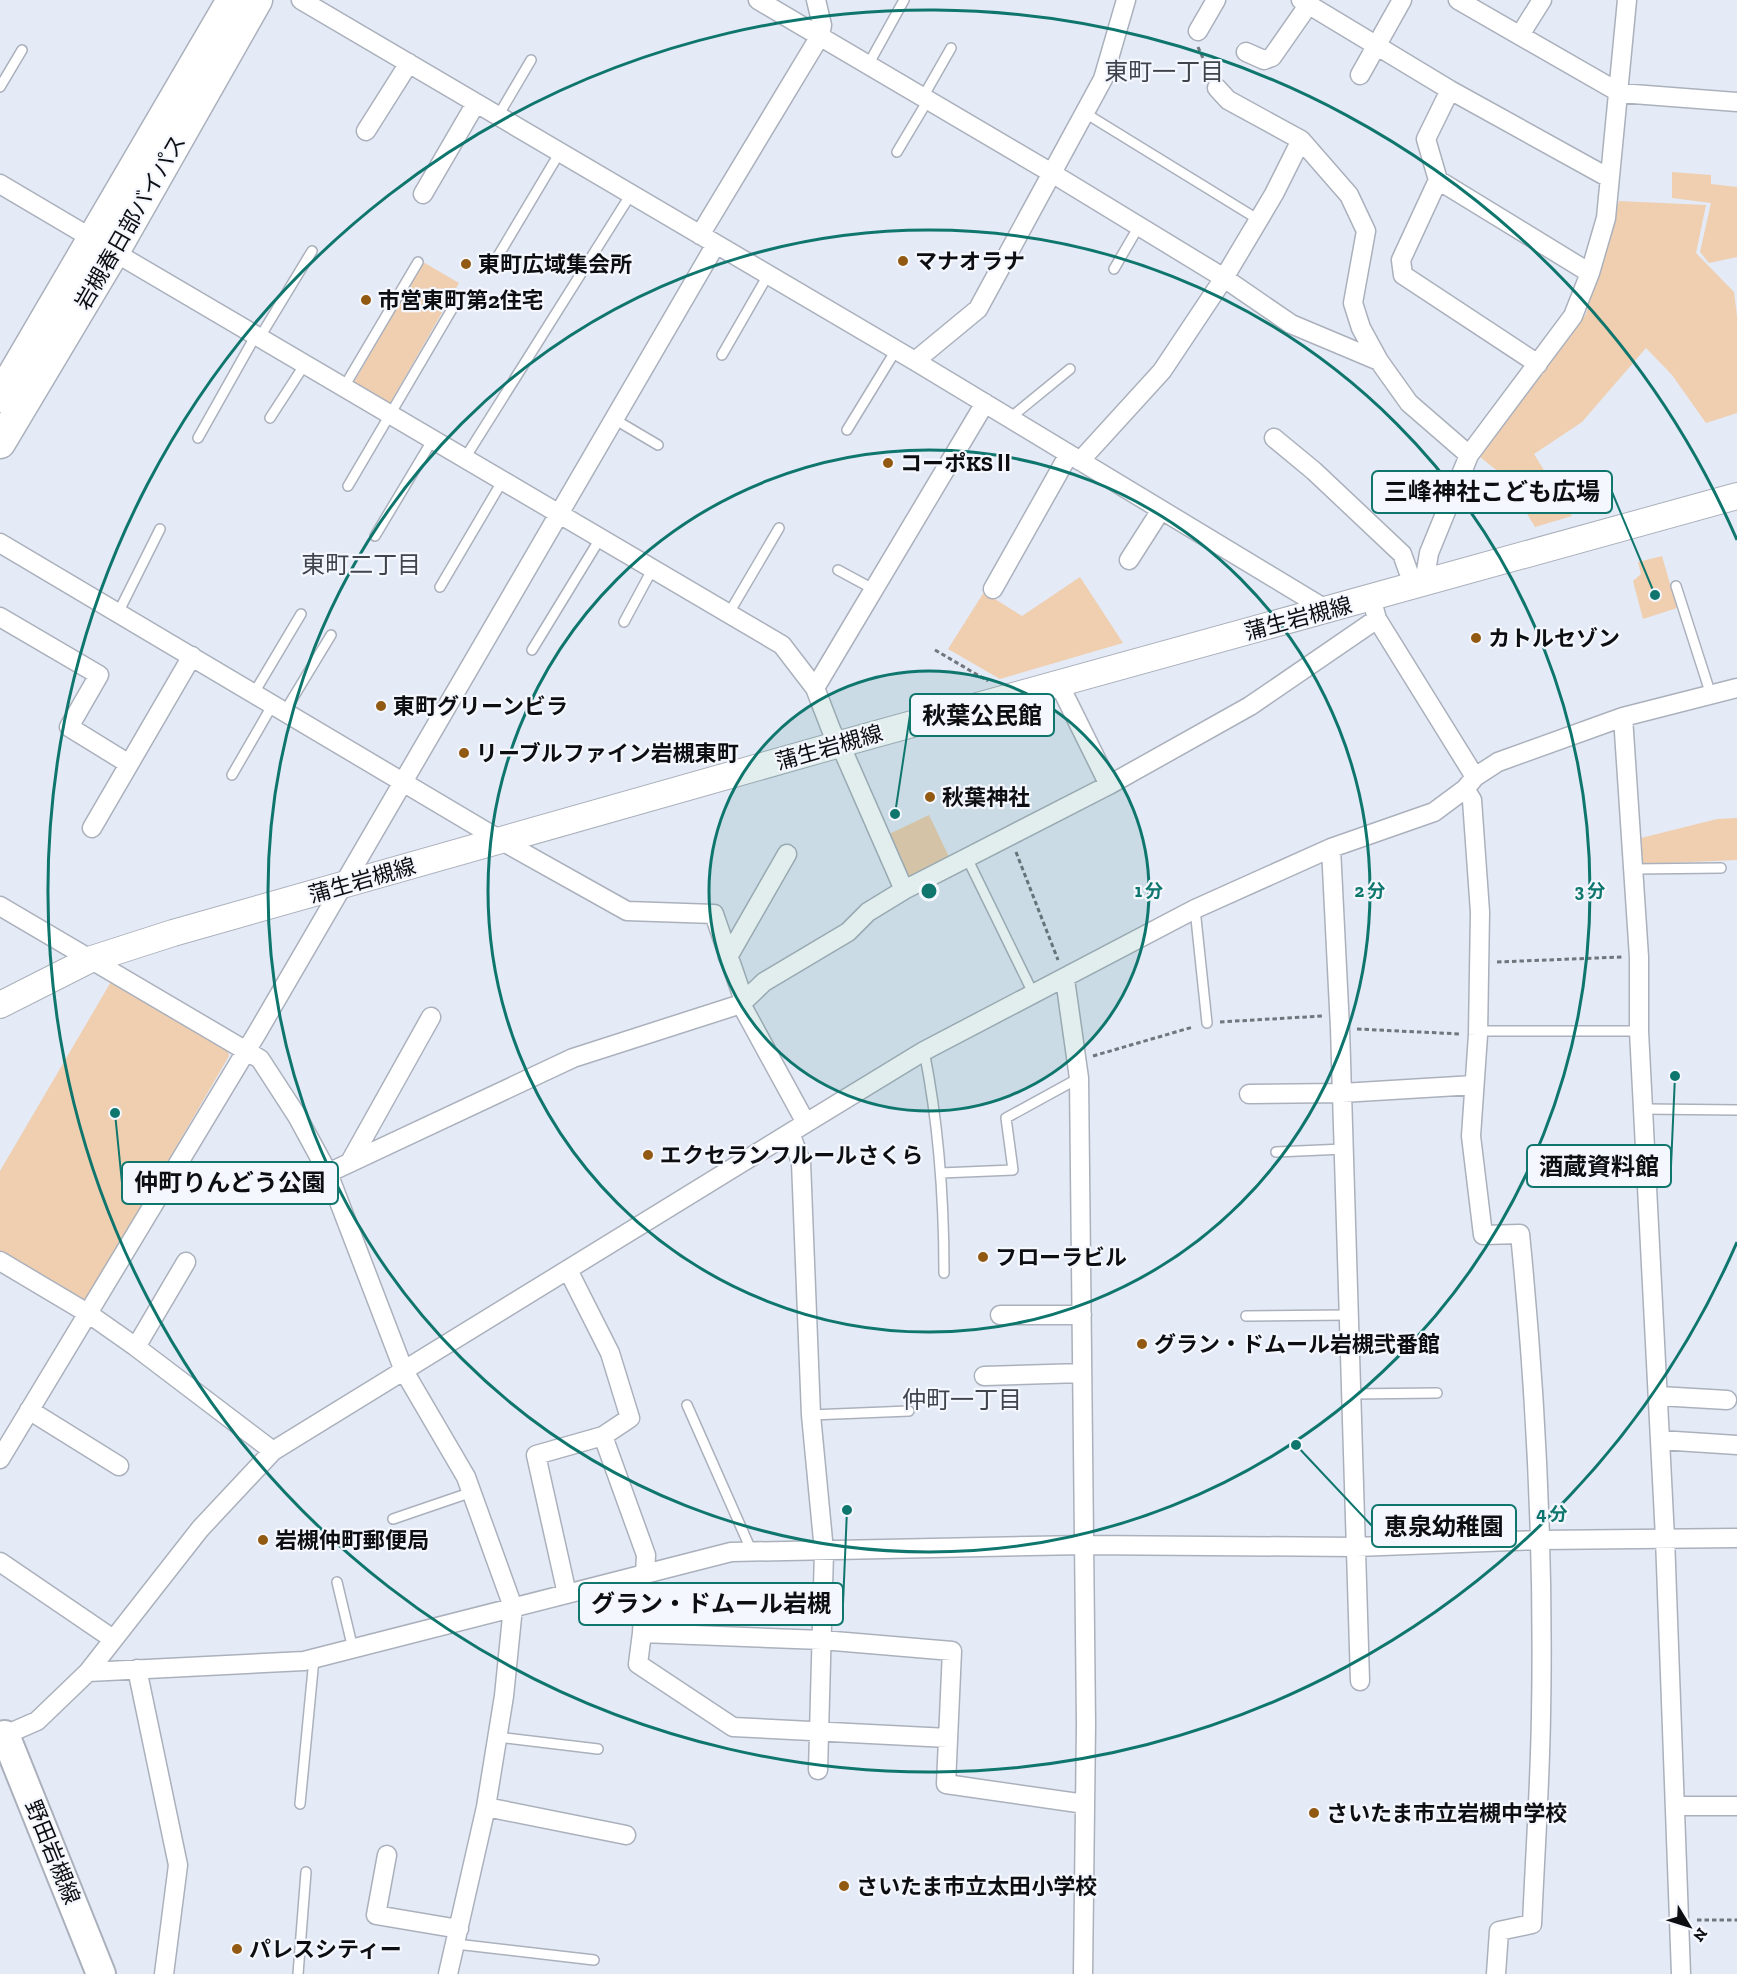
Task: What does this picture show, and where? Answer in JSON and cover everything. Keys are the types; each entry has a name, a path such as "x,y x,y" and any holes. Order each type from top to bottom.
{"highway":[{"name":"岩槻春日部バイパス","path":"0,443 232,0"},
{"name":"岩槻春日部バイパス","path":"0,397 104,245 256,0"}],"main road":[{"name":"蒲生岩槻線","path":"0,1005 89,960 173,933 840,744 1327,610 1374,608 1419,585 1737,496"},
{"name":"野田岩槻線","path":"3,1736 101,1974"}],"street":[{"path":"302,0 915,361 1327,610"},
{"path":"758,0 1139,226 1224,278 1291,324 1379,361"},
{"path":"700,235 820,36 822,25 816,0"},
{"path":"915,361 978,309 1050,172 1103,79 1126,0"},
{"path":"1198,31 1216,0"},
{"path":"1360,75 1402,0"},
{"path":"1458,0 1620,93 1737,102"},
{"path":"1520,35 1542,0"},
{"path":"1419,585 1429,553 1469,455 1573,316 1590,273 1606,218 1608,178 1620,93 1627,0"},
{"path":"1246,52 1264,60 1272,57 1305,2 1450,90 1608,178"},
{"path":"366,131 409,63"},
{"path":"1217,88 1228,100 1301,140 1349,195 1365,231 1353,303 1361,328 1379,361 1409,403 1469,455"},
{"path":"1450,90 1426,139 1438,180 1401,260 1403,275 1538,364"},
{"path":"423,194 476,103"},
{"path":"993,589 1074,457 1162,371 1224,278 1259,220 1301,140"},
{"path":"1438,180 1590,273"},
{"path":"0,184 782,645 815,688 832,732 840,744 904,890"},
{"path":"0,1459 246,1050 716,244"},
{"path":"815,688 985,403"},
{"path":"1274,438 1314,471 1402,554 1419,585"},
{"path":"1129,560 1161,510"},
{"path":"0,543 502,841 627,911 714,914 742,1003 806,1123"},
{"path":"328,1173 573,1058 742,1003 764,982 848,932 868,912 904,890 1109,785 1250,705 1374,608 1470,783 1480,912 1478,1033 1471,1136 1483,1235 1520,1234 1531,1346 1538,1468 1541,1715 1532,1924 1499,1931 1496,1974"},
{"path":"0,617 99,675 69,727 129,764"},
{"path":"92,828 192,656"},
{"path":"1059,684 1109,785"},
{"path":"3,1736 37,1721 88,1672 200,1529 273,1451 924,1051 1195,909 1331,848 1434,812 1498,762 1623,717 1737,688"},
{"path":"1623,717 1639,957 1639,1030 1659,1396 1681,1974"},
{"path":"1331,848 1340,1028 1359,1681"},
{"path":"728,957 787,854"},
{"path":"0,906 260,1059 297,1116 328,1173 404,1371 466,1477 513,1607 486,1807 448,1974"},
{"path":"1065,979 1080,1078 1085,1804 1083,1974"},
{"path":"350,1162 431,1017"},
{"path":"1249,1094 1342,1093 1474,1085"},
{"path":"789,1133 801,1162 811,1415 824,1551 818,1770"},
{"path":"0,1261 89,1314 273,1451"},
{"path":"136,1347 186,1262"},
{"path":"567,1594 536,1455 603,1436 630,1418 610,1353 568,1270"},
{"path":"1000,1315 1082,1315"},
{"path":"984,1376 1083,1373"},
{"path":"1659,1396 1727,1400"},
{"path":"28,1410 119,1466"},
{"path":"603,1436 646,1555 638,1664 733,1727 948,1738"},
{"path":"1660,1440 1737,1445"},
{"path":"88,1672 314,1659 731,1552 1084,1545 1356,1547 1539,1540 1737,1538"},
{"path":"0,1562 113,1638"},
{"path":"642,1634 822,1640 952,1652 946,1784 1085,1804"},
{"path":"137,1670 178,1865 164,1974"},
{"path":"1675,1806 1737,1806"},
{"path":"486,1807 626,1835"},
{"path":"387,1855 376,1915 457,1936"}],"lane":[{"path":"868,65 904,0"},
{"path":"897,152 951,48"},
{"path":"0,87 22,50"},
{"path":"498,116 531,60"},
{"path":"1085,113 1259,220"},
{"path":"498,256 560,152"},
{"path":"465,458 631,194"},
{"path":"1114,269 1139,226"},
{"path":"198,438 258,336 312,251"},
{"path":"344,387 418,262"},
{"path":"722,355 768,274"},
{"path":"348,486 455,304"},
{"path":"847,430 896,350"},
{"path":"270,418 305,364"},
{"path":"1010,418 1070,369"},
{"path":"614,419 658,445"},
{"path":"375,536 433,439"},
{"path":"440,587 503,480"},
{"path":"729,613 779,528"},
{"path":"118,613 160,529"},
{"path":"532,650 600,537"},
{"path":"624,622 653,568"},
{"path":"838,570 875,590"},
{"path":"1676,586 1711,695"},
{"path":"254,693 301,615"},
{"path":"232,775 331,636"},
{"path":"967,858 1034,995"},
{"path":"1634,869 1721,868"},
{"path":"1195,909 1207,1023"},
{"path":"1478,1033 1639,1030"},
{"path":"924,1051 934,1098 941,1173 944,1273"},
{"path":"941,1173 1013,1170 1005,1118 1080,1078"},
{"path":"1645,1109 1737,1110"},
{"path":"1276,1152 1344,1149"},
{"path":"1566,1163 1648,1164"},
{"path":"1246,1316 1349,1315"},
{"path":"1352,1394 1437,1393"},
{"path":"687,1405 753,1552"},
{"path":"811,1415 909,1412"},
{"path":"393,1519 471,1492"},
{"path":"337,1582 353,1648"},
{"path":"300,1804 314,1659"},
{"path":"496,1737 598,1749"},
{"path":"298,1974 306,1872"},
{"path":"457,1936 594,1960"}],"path":[{"path":"1198,31 1196,43 1217,88"},
{"path":"935,650 1013,696"},
{"path":"1010,836 1065,979"},
{"path":"1479,964 1639,957"},
{"path":"1340,1028 1478,1033"},
{"path":"1679,1920 1737,1920"}],"shaded area":[{"path":"1672,172 1711,175 1711,184 1737,187 1737,257 1709,263 1700,252 1711,203 1672,198"},
{"path":"1619,201 1706,205 1696,253 1734,292 1737,316 1737,413 1706,423 1672,375 1646,348 1582,422 1534,454 1572,516 1535,527 1505,477 1480,457 1586,314"},
{"path":"423,262 459,283 389,405 353,384"},
{"path":"1662,556 1677,608 1643,619 1633,581 1641,574 1638,562"},
{"path":"1080,577 1123,643 1000,679 948,649 984,592 1022,616"},
{"path":"929,815 951,861 912,880 901,876 885,836"},
{"path":"1737,818 1737,860 1642,864 1641,838 1717,819"},
{"path":"112,980 227,1047 229,1056 87,1300 80,1302 0,1255 0,1171"}],"place":[{"name":"マナオラナ","path":"903,261"},
{"name":"東町広域集会所","path":"466,264"},
{"name":"市営東町第2住宅","path":"366,300"},
{"name":"コーポKSⅡ","path":"888,463"},
{"name":"三峰神社こども広場","path":"1655,595"},
{"name":"カトルセゾン","path":"1476,638"},
{"name":"東町グリーンビラ","path":"381,706"},
{"name":"リーブルファイン岩槻東町","path":"464,753"},
{"name":"秋葉神社","path":"930,797"},
{"name":"秋葉公民館","path":"895,814"},
{"name":"酒蔵資料館","path":"1675,1076"},
{"name":"仲町りんどう公園","path":"115,1113"},
{"name":"エクセランフルールさくら","path":"648,1155"},
{"name":"フローラビル","path":"983,1257"},
{"name":"グラン・ドムール岩槻弐番館","path":"1142,1344"},
{"name":"恵泉幼稚園","path":"1296,1445"},
{"name":"グラン・ドムール岩槻","path":"847,1510"},
{"name":"岩槻仲町郵便局","path":"263,1540"},
{"name":"さいたま市立岩槻中学校","path":"1314,1813"},
{"name":"さいたま市立太田小学校","path":"844,1886"},
{"name":"パレスシティー","path":"237,1949"}],"district":[{"name":"東町一丁目","path":"1164,72"},
{"name":"東町二丁目","path":"361,565"},
{"name":"仲町一丁目","path":"962,1400"}]}
